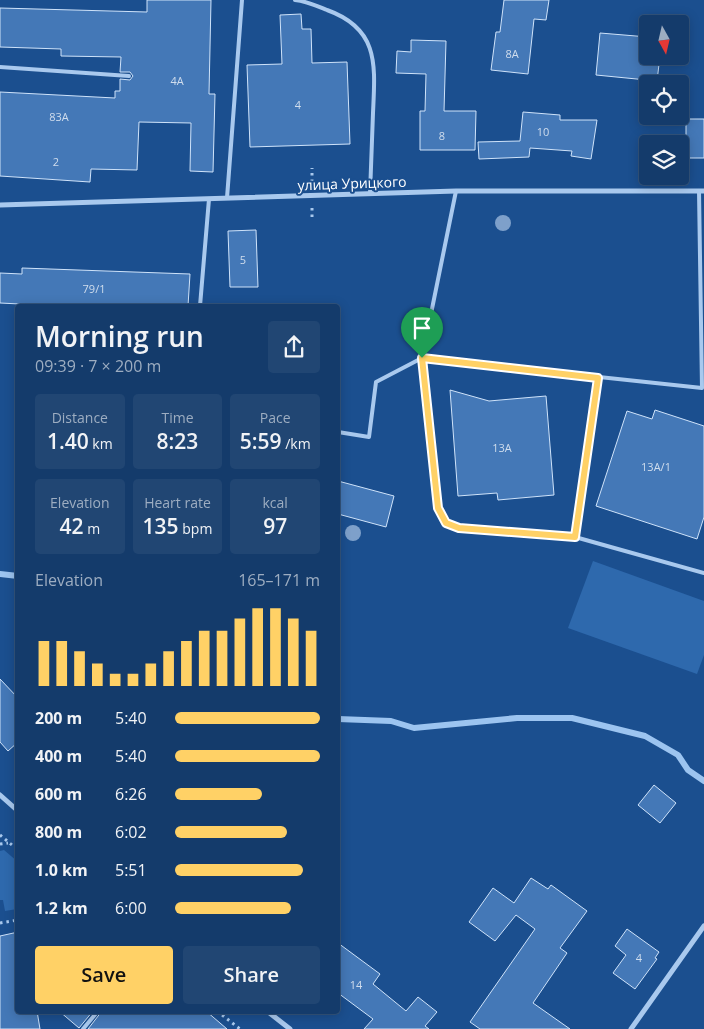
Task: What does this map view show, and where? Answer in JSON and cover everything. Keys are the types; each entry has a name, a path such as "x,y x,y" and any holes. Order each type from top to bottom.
{"street":[{"name":"улица Урицкого","path":"0,205 456,191 702,191"},
{"path":"0,795 15,808"},
{"path":"631,1029 704,926"},
{"path":"271,1014 290,1029"}],"lane":[{"path":"227,198 242,0"},
{"path":"295,0 342,15 357,25 366,36 372,52 375,72 370,194"},
{"path":"0,67 129,76"},
{"path":"456,191 422,358 438,508 446,523 459,528 575,537 704,573"},
{"path":"340,432 369,437 376,382 422,358 702,388 702,191"},
{"path":"200,304 209,199"},
{"path":"575,537 598,378"},
{"path":"83,1029 96,1014"}],"path":[{"path":"0,835 15,847"},
{"path":"0,844 9,842"},
{"path":"0,924 15,921"},
{"path":"221,1014 240,1029"}],"shaded area":[{"path":"593,561 704,601 704,655 697,674 568,628"},
{"path":"4,850 15,859 15,909 5,911 3,900 0,900 0,851"}],"building":[{"path":"147,0 211,0 209,94 215,94 213,172 190,171 191,123 139,122 137,170 91,169 90,182 0,176 0,92 115,98 115,91 120,91 120,79 130,80 133,76 130,72 120,72 121,57 61,56 61,49 0,47 0,8 147,12"},
{"path":"504,0 549,0 546,20 534,19 528,74 491,70 496,32 500,32"},
{"path":"301,14 302,29 311,29 312,63 347,62 350,144 250,147 247,65 282,64 280,15"},
{"path":"600,33 639,36 639,65 659,65 658,75 639,75 639,79 596,75"},
{"path":"411,40 446,41 444,111 476,111 475,150 420,150 420,111 425,111 426,74 396,73 397,51 411,52"},
{"path":"523,112 560,115 560,120 597,120 591,159 571,156 572,151 530,148 529,157 479,159 478,142 520,141"},
{"path":"689,119 704,119 704,158 689,158 689,135 686,135 686,125 689,125"},
{"path":"256,230 258,287 230,287 228,231"},
{"path":"22,268 190,274 188,304 0,303 0,273 22,274"},
{"path":"450,390 489,401 546,396 554,495 498,500 497,493 458,496"},
{"path":"655,410 704,426 704,517 697,539 596,506 627,411 652,419"},
{"path":"340,482 394,496 386,527 340,515"},
{"path":"0,679 15,695 15,745 8,751 0,742"},
{"path":"654,785 676,803 660,823 638,805"},
{"path":"531,878 548,889 551,885 587,911 560,948 567,953 533,1003 570,1029 480,1029 470,1022 535,929 516,915 495,941 469,922 493,888 514,903"},
{"path":"627,929 659,952 655,958 657,959 635,989 613,973 626,955 615,946"},
{"path":"15,933 15,1014 38,1014 40,1029 0,1029 0,936"},
{"path":"340,944 380,974 373,984 406,1011 418,997 437,1012 425,1026 429,1029 364,1029 373,1019 340,994"},
{"path":"63,1014 91,1014 79,1028"},
{"path":"100,1014 210,1014 227,1029 88,1029"}],"waterway":[{"path":"0,574 15,576"},
{"path":"340,719 391,721 414,728 517,718 572,718 645,736 678,755 688,770 704,781"}],"route":[{"path":"422,358 598,378 575,537 459,528 446,523 441,518 438,508 422,358"}]}
